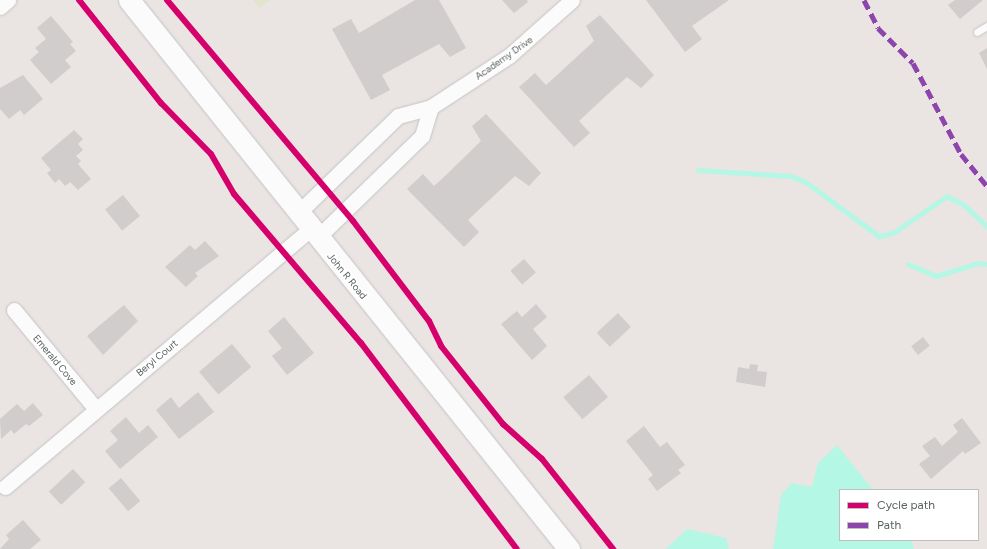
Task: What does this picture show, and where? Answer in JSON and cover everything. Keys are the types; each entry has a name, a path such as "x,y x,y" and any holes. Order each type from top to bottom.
{"main road":[{"name":"John R Road","path":"129,0 308,227 569,549"}],"street":[{"path":"0,7 8,0"},
{"name":"Academy Drive","path":"308,227 398,116 431,108 509,56 572,0"},
{"path":"308,227 422,136 431,108"},
{"name":"Beryl Court","path":"5,487 308,227"},
{"name":"Emerald Cove","path":"14,310 96,409"}],"lane":[{"path":"978,32 987,26"}],"shaded area":[{"path":"253,0 270,0 260,8"},
{"path":"837,445 872,489 839,489 839,541 911,541 914,549 773,549 781,495 792,483 812,487 818,463"},
{"path":"687,529 726,538 729,549 666,549"}],"building":[{"path":"415,0 439,0 466,48 450,57 439,44 382,75 390,90 371,100 332,29 351,19 359,33"},
{"path":"502,0 527,0 528,2 514,13"},
{"path":"646,0 729,0 692,26 702,39 685,52"},
{"path":"955,0 983,0 960,19 948,5"},
{"path":"600,15 654,75 641,88 627,77 608,94 579,121 590,133 574,147 519,87 535,73 546,85 594,41 586,26"},
{"path":"51,16 73,42 70,44 76,51 65,60 71,67 51,84 30,60 39,52 35,48 46,39 37,28"},
{"path":"987,48 987,69 979,53"},
{"path":"23,75 43,99 24,115 20,110 9,119 0,109 0,88"},
{"path":"486,114 541,173 529,186 515,176 468,220 479,232 464,247 407,189 423,174 434,186 444,177 481,141 472,126"},
{"path":"74,130 83,139 78,144 83,150 76,156 81,161 78,164 91,179 78,190 70,182 65,186 59,179 55,183 47,173 51,170 41,158"},
{"path":"123,195 140,216 122,230 105,209"},
{"path":"205,241 219,256 195,273 198,276 186,287 165,267 190,245 195,250"},
{"path":"524,259 536,273 522,284 510,271"},
{"path":"536,304 547,317 533,329 547,346 532,360 501,324 517,311 522,317"},
{"path":"124,305 138,321 103,355 87,336"},
{"path":"618,313 631,327 610,347 597,333"},
{"path":"284,317 314,353 287,375 272,356 282,348 268,331"},
{"path":"923,337 930,346 918,355 911,346"},
{"path":"232,344 251,367 218,395 199,372"},
{"path":"750,364 758,365 757,371 767,372 765,387 736,382 738,367 749,369"},
{"path":"589,375 608,397 582,419 563,397"},
{"path":"198,392 214,412 179,439 156,410 171,397 179,408"},
{"path":"33,403 43,415 29,426 26,424 14,434 11,430 1,439 0,419 17,404 24,411"},
{"path":"126,417 139,433 148,425 158,437 120,469 105,451 118,440 110,431"},
{"path":"962,418 981,443 965,454 963,451 931,479 919,464 930,456 922,446 935,437 942,446 958,432 953,425"},
{"path":"644,426 660,447 667,442 685,465 678,470 681,473 657,491 648,479 653,475 626,441"},
{"path":"73,469 85,482 61,505 49,492"},
{"path":"121,478 140,501 128,511 109,488"},
{"path":"23,520 41,540 30,549 0,549 9,539 6,535"}],"waterway":[{"path":"698,170 791,176 806,182 879,236 893,233 947,196 963,204 987,226"},
{"path":"908,264 936,276 978,263 987,264"}],"marked path":[{"path":"864,0 878,28 913,63 961,154 987,186"}],"cycle path":[{"path":"79,0 161,103 211,154 234,194 361,343 517,549"},
{"path":"167,0 353,221 429,321 441,346 503,424 542,459 613,549"}]}
